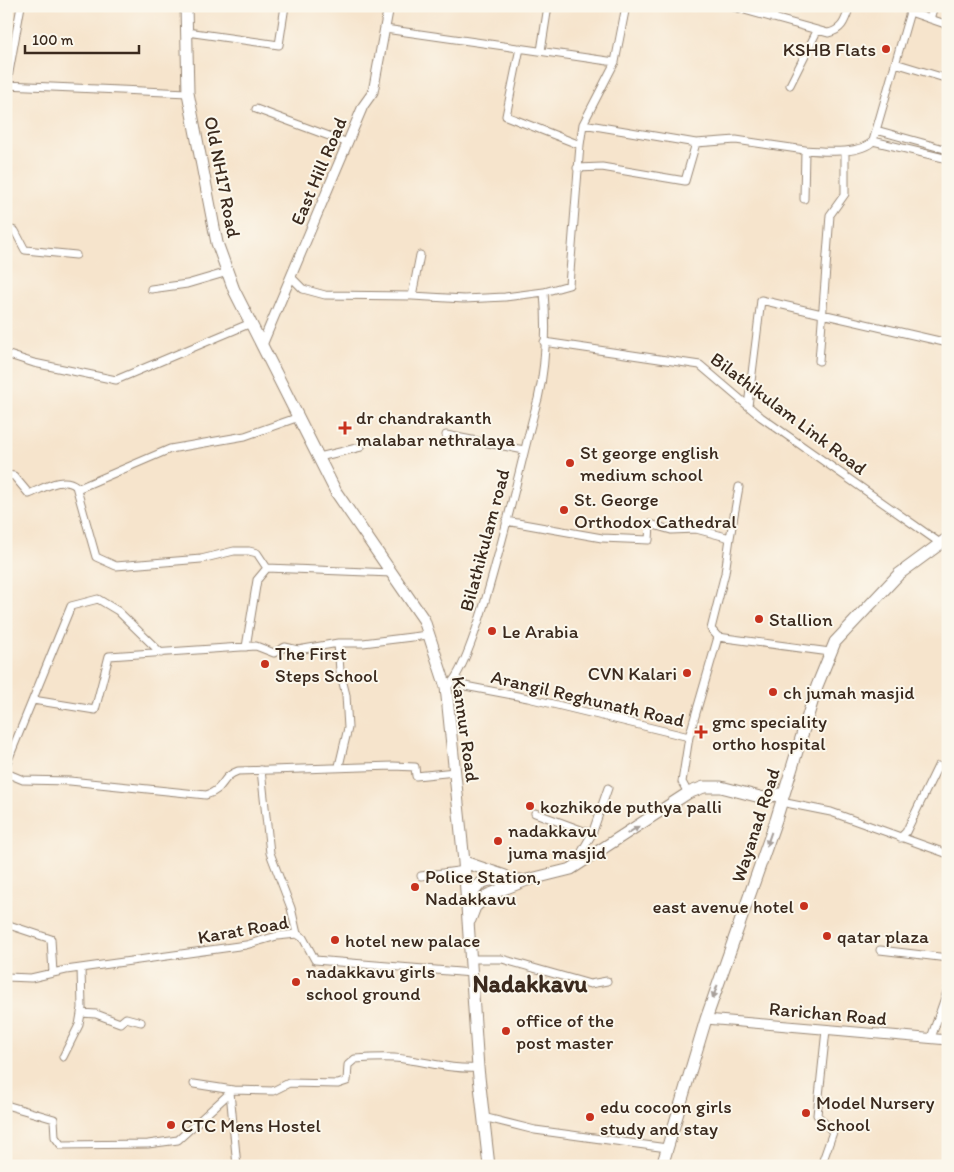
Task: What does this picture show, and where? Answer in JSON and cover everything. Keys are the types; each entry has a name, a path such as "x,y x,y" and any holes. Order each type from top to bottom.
{"main road":[{"name":"Old NH17 Road","path":"186,6 188,94 217,243 234,290 262,345"},
{"name":"Kannur Road","path":"262,345 336,492 424,620 446,687 469,922 478,1068 488,1165"},
{"name":"Wayanad Road","path":"662,1166 706,1019 776,820 817,686 830,652 835,642 899,574 944,540"},
{"path":"469,922 475,907 488,895 527,880 571,869 688,793 704,787 721,787 764,798 783,797"},
{"path":"764,798 773,808 776,820"},
{"path":"464,866 527,880"},
{"path":"467,910 473,889 480,882 497,879 527,880"}],"street":[{"path":"21,6 7,87 188,94"},
{"path":"187,32 279,45 285,6"},
{"name":"East Hill Road","path":"262,345 363,106 373,92 389,6"},
{"path":"541,51 548,6"},
{"path":"291,277 303,289 325,296 412,296 464,299 505,297 544,292 569,285 577,168 583,124 615,62 626,6"},
{"path":"730,6 828,34 837,31 844,24 850,6"},
{"path":"772,18 778,6"},
{"path":"930,19 934,6"},
{"path":"583,124 696,143 736,140 806,150 845,152 870,145 873,141 910,12 948,25"},
{"path":"384,29 615,62"},
{"path":"790,85 818,30"},
{"path":"520,48 506,116 580,145"},
{"path":"895,63 948,79"},
{"path":"256,109 348,143"},
{"path":"876,130 948,150"},
{"path":"873,141 948,158"},
{"path":"577,168 602,167 685,181 696,143"},
{"path":"804,199 806,150"},
{"path":"819,361 830,215 845,194 845,152"},
{"path":"6,228 15,231 25,250 76,255"},
{"path":"412,296 420,255"},
{"path":"150,288 187,284 228,272"},
{"name":"Bilathikulam road","path":"446,687 456,679 484,610 542,380 544,342 547,329 544,292"},
{"path":"748,406 760,300 948,343"},
{"path":"6,354 34,363 116,380 251,323"},
{"name":"Bilathikulam Link Road","path":"544,342 700,365 748,406 944,540"},
{"path":"78,489 170,449 246,436 299,417"},
{"path":"446,435 524,450"},
{"path":"319,457 361,447"},
{"path":"6,475 14,476 29,494 67,481 78,489 96,557 116,566 201,559 234,551 249,551 257,553 267,568"},
{"path":"739,486 725,573 712,629 718,637 830,652"},
{"path":"506,521 602,538 649,540 650,524 672,530 696,529 730,538"},
{"path":"267,568 392,573"},
{"path":"246,647 257,580 267,568"},
{"path":"6,765 71,606 98,599 118,611 161,653"},
{"path":"33,700 95,710 109,656 256,646 274,653 285,647 298,650 338,643 363,644 428,635"},
{"path":"689,737 718,637"},
{"path":"338,643 340,671 346,695 348,728 339,766"},
{"name":"Arangil Reghunath Road","path":"456,679 465,686 528,698 689,737 682,782 688,793"},
{"path":"6,772 23,780 70,781 206,795 217,791 229,774 238,771 339,766 415,767 416,776 455,772"},
{"path":"900,838 906,832 938,766"},
{"path":"261,770 270,854 291,908 296,934"},
{"path":"583,861 581,853 592,834 608,788"},
{"path":"783,797 948,854"},
{"path":"535,813 592,834"},
{"path":"421,876 464,866"},
{"path":"6,924 51,939 53,946 53,973"},
{"name":"Karat Road","path":"6,977 31,978 81,968 246,946 278,936 296,934 303,938 315,960 472,973"},
{"path":"880,950 948,958"},
{"path":"471,959 502,960 590,984 607,981"},
{"path":"63,1057 79,1025 81,1013 81,968"},
{"path":"931,1038 948,989"},
{"path":"81,1013 96,1014 120,1023 126,1018 141,1022"},
{"name":"Rarichan Road","path":"706,1019 948,1040"},
{"path":"821,1166 833,1132 817,1114 826,1030"},
{"path":"194,1084 231,1091 273,1090 289,1083 338,1084 347,1081 348,1065 355,1059 392,1058 456,1070 478,1068"},
{"path":"6,1105 54,1119 55,1137 61,1144 148,1144 178,1140 231,1091"},
{"path":"231,1091 237,1166"},
{"path":"483,1117 535,1130 668,1148"}],"place":[{"name":"KSHB Flats","path":"886,49"},
{"name":"dr chandrakanth malabar nethralaya","path":"345,428"},
{"name":"St george english medium school","path":"570,463"},
{"name":"St. George Orthodox Cathedral","path":"564,510"},
{"name":"Stallion","path":"759,619"},
{"name":"Le Arabia","path":"492,631"},
{"name":"The First Steps School","path":"265,664"},
{"name":"CVN Kalari","path":"687,673"},
{"name":"ch jumah masjid","path":"773,692"},
{"name":"gmc speciality ortho hospital","path":"701,732"},
{"name":"kozhikode puthya palli","path":"530,806"},
{"name":"nadakkavu juma masjid","path":"498,841"},
{"name":"Police Station, Nadakkavu","path":"415,887"},
{"name":"east avenue hotel","path":"804,906"},
{"name":"qatar plaza","path":"827,936"},
{"name":"hotel new palace","path":"335,940"},
{"name":"nadakkavu girls school ground","path":"296,982"},
{"name":"office of the post master","path":"506,1031"},
{"name":"Model Nursery School","path":"806,1113"},
{"name":"edu cocoon girls study and stay","path":"590,1117"},
{"name":"CTC Mens Hostel","path":"171,1125"}],"district":[{"name":"Nadakkavu","path":"530,984"}]}
